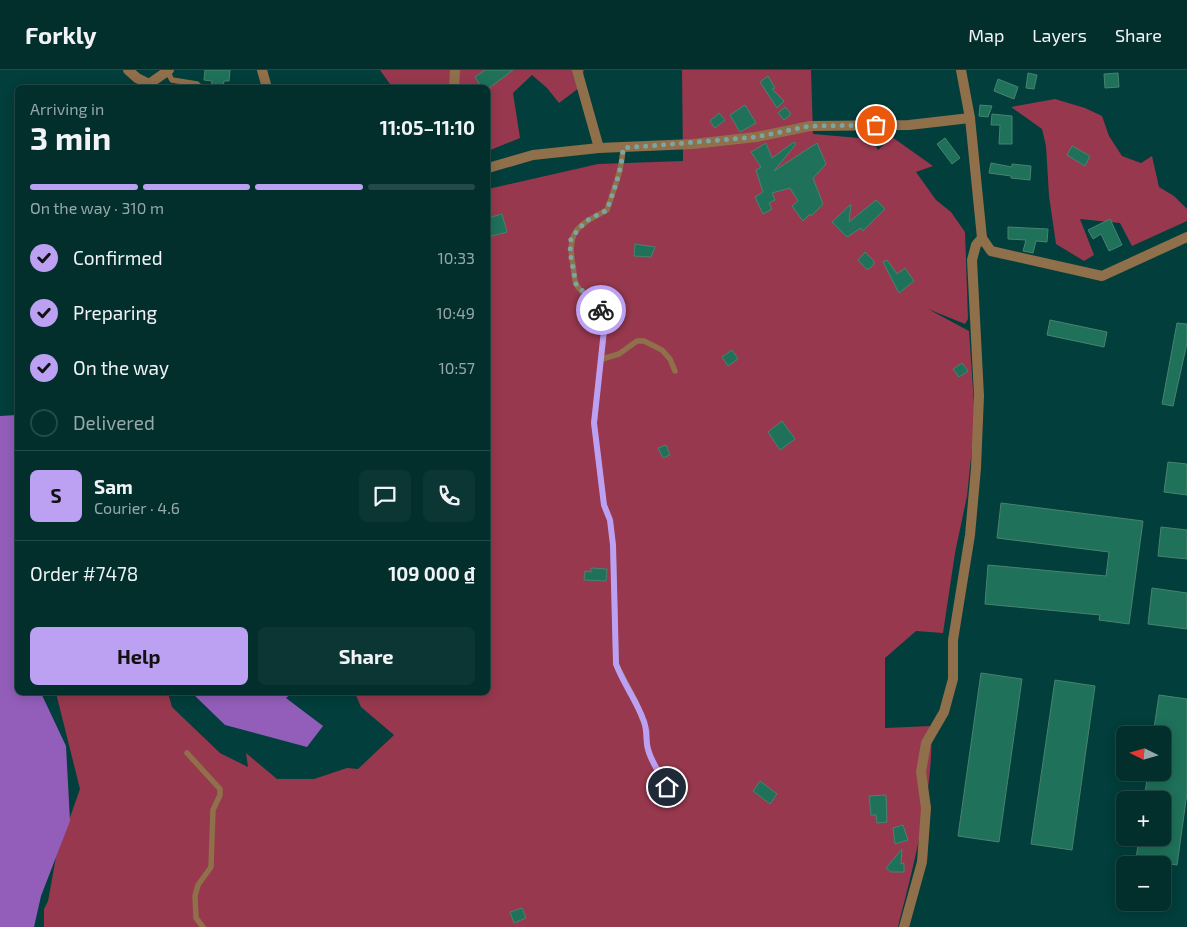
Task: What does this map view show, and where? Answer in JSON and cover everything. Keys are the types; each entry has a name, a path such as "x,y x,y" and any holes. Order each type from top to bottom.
{"street":[{"path":"128,70 148,85"},
{"path":"150,85 168,70"},
{"path":"262,70 265,85"},
{"path":"454,85 455,70"},
{"path":"578,70 599,148"},
{"path":"961,70 970,118 982,238 991,251 1102,276 1187,237"},
{"path":"490,167 533,155 599,148 623,148 756,137 810,126 909,125 970,118"},
{"path":"904,927 922,862 926,808 921,772 926,743 944,712 952,679 953,640 970,535 976,468 979,396 972,260 976,245 982,238"}],"lane":[{"path":"168,70 172,80 198,85"},
{"path":"623,148 622,170 617,177 607,210 586,221 571,238 570,252 576,284 601,310 605,321 594,423 604,505 610,520 613,545 616,664 620,675 636,702 648,731 647,747 651,758 667,787"},
{"path":"602,359 619,354 637,342 644,341 662,350 670,359 675,371"},
{"path":"187,753 220,790 220,795 212,810 214,840 211,867 198,885 195,896 196,918 203,927"}],"shaded area":[{"path":"380,70 584,70 579,88 559,103 547,88 532,75 513,93 520,138 490,150 490,85 391,85"},
{"path":"682,70 811,70 813,134 871,139 878,150 892,137 933,166 916,172 936,200 951,212 965,232 968,319 965,324 928,309 969,331 975,419 967,496 955,553 943,633 916,631 885,658 885,728 931,726 930,774 922,827 898,927 44,927 44,909 48,901 56,857 80,789 56,695 169,695 172,707 220,753 248,767 246,753 277,779 314,779 347,768 358,769 394,735 361,707 356,695 490,695 490,189 598,164 683,161"},
{"path":"1055,99 1085,108 1102,116 1109,136 1122,156 1141,163 1152,156 1159,187 1174,196 1187,209 1187,221 1132,246 1120,223 1080,219 1094,255 1084,261 1056,244 1049,196 1046,146 1042,129 1011,107"},
{"path":"15,415 15,695 42,695 66,746 70,821 41,896 34,927 0,927 0,416"},
{"path":"194,695 290,695 286,698 323,726 307,747 225,725"}],"building":[{"path":"205,70 230,70 229,81 224,81 223,85 211,85 212,81 204,80"},
{"path":"485,70 513,70 490,87 490,85 480,85 475,77"},
{"path":"1028,73 1037,75 1034,89 1026,88"},
{"path":"1118,73 1119,87 1105,88 1104,74"},
{"path":"768,76 775,88 772,89 784,101 777,108 760,82"},
{"path":"998,79 1018,87 1014,99 994,91"},
{"path":"745,105 756,123 740,132 730,115"},
{"path":"980,105 992,106 988,117 979,116"},
{"path":"785,107 791,114 784,120 778,113"},
{"path":"719,113 725,120 715,128 710,121"},
{"path":"992,114 1012,116 1012,144 999,144 1000,125 991,125"},
{"path":"945,138 960,158 952,164 937,144"},
{"path":"794,142 796,144 774,171 817,143 826,164 813,178 823,204 803,221 792,206 798,201 790,188 772,193 775,200 769,203 772,209 763,214 755,197 763,192 756,170 761,167 751,152 766,143 772,158"},
{"path":"1072,146 1090,156 1085,166 1067,155"},
{"path":"991,163 1012,167 1012,164 1031,166 1030,180 989,173"},
{"path":"876,200 885,209 863,231 861,228 847,237 832,222 851,204 849,222"},
{"path":"502,214 507,232 490,236 490,217"},
{"path":"1110,219 1122,245 1109,251 1101,234 1093,239 1088,230"},
{"path":"1008,227 1048,229 1047,242 1036,241 1033,253 1023,251 1026,240 1008,239"},
{"path":"635,244 655,247 651,257 634,256"},
{"path":"865,252 874,261 874,264 869,269 866,269 858,260"},
{"path":"887,260 897,274 905,268 914,281 899,293 883,262"},
{"path":"1050,320 1107,332 1104,347 1047,335"},
{"path":"1177,323 1187,324 1187,343 1173,406 1162,404"},
{"path":"732,350 738,359 728,366 722,357"},
{"path":"962,363 968,371 959,377 953,369"},
{"path":"782,421 795,439 780,450 768,432"},
{"path":"666,445 670,455 663,458 658,448"},
{"path":"1168,462 1187,464 1187,495 1164,492"},
{"path":"1001,503 1143,521 1129,624 1099,620 1100,615 985,604 988,565 1106,576 1109,552 997,538"},
{"path":"1161,527 1187,530 1187,559 1158,556"},
{"path":"591,568 607,569 606,581 584,580 585,571 591,572"},
{"path":"1152,588 1187,593 1187,629 1148,624"},
{"path":"981,673 1022,679 999,842 958,836"},
{"path":"1055,680 1095,686 1072,850 1031,844"},
{"path":"1159,695 1187,699 1187,793 1177,865 1171,864 1171,856 1136,856 1138,846 1171,846 1171,791 1145,791 1147,781 1171,781 1171,726 1154,726"},
{"path":"760,781 777,794 770,804 753,791"},
{"path":"886,795 887,822 877,823 876,815 871,815 869,796"},
{"path":"903,825 908,840 895,844 893,828"},
{"path":"902,849 901,864 904,863 904,872 891,872 886,868"},
{"path":"522,908 526,918 514,923 510,912"}],"way so far":[{"path":"601,310 576,284 570,252 571,238 586,221 607,210 617,177 622,170 623,148 693,144 756,137 787,129 810,126 876,125"}],"route":[{"path":"601,310 605,321 594,423 604,505 610,520 613,545 612,580 616,626 614,650 620,675 636,702 648,731 647,747 651,758 667,787"}]}
